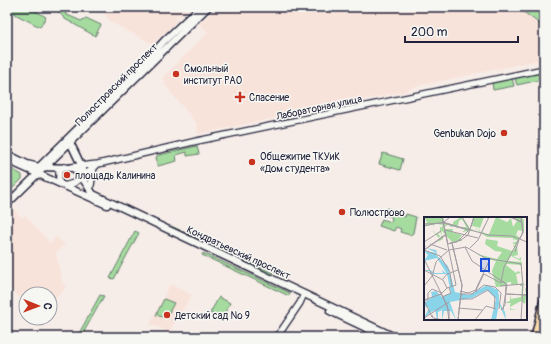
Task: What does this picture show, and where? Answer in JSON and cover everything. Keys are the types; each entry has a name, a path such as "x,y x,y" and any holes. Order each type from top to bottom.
{"main road":[{"name":"Полюстровский проспект","path":"41,167 70,142 200,7"},
{"name":"Полюстровский проспект","path":"7,204 41,167 140,67 208,7"},
{"path":"70,142 82,167 82,177"},
{"path":"7,154 27,164 41,167 66,167 76,170 90,191"},
{"path":"7,160 36,174 62,184"},
{"name":"Кондратьевский проспект","path":"62,184 395,337"},
{"name":"Кондратьевский проспект","path":"90,191 385,337"},
{"path":"535,337 544,300"}],"street":[{"name":"Лабораторная улица","path":"82,167 96,166 192,142 544,69"},
{"name":"Лабораторная улица","path":"82,177 96,166"},
{"path":"90,191 96,166"},
{"path":"82,167 66,167 59,171 62,184 74,183 82,177"},
{"path":"277,337 303,296"}],"shaded area":[{"path":"98,7 191,7 180,17 178,15 175,17 178,20 153,44 112,23"},
{"path":"217,7 517,7 544,27 544,59 418,86 407,91 198,134 196,123 164,84 166,82 162,78 208,32 199,24"},
{"path":"11,207 22,218 25,215 50,243 56,237 65,244 56,253 62,281 66,288 58,296 58,286 18,286 18,296 7,285 7,211"},
{"name":"Детский сад № 9","path":"170,284 192,295 169,332 150,324"}],"green space":[{"path":"7,7 28,7 46,17 40,27 7,10"},
{"path":"57,7 67,7 65,14 81,21 86,18 101,25 95,36 65,19 57,10"},
{"path":"517,7 536,7 544,10 544,27"},
{"path":"544,72 544,79 517,85 515,79 517,77"},
{"path":"512,78 514,86 493,90 492,82"},
{"path":"197,146 199,154 187,156 187,152 176,155 177,161 158,166 156,157 159,155"},
{"path":"383,153 403,159 400,170 379,164"},
{"path":"7,166 22,175 22,179 7,194"},
{"path":"386,208 400,212 399,215 405,217 406,214 416,217 413,233 410,235 400,232 401,229 396,227 394,231 379,226 382,219 391,222 392,217 383,214"},
{"path":"171,226 273,273 271,276 170,228"},
{"path":"135,231 139,233 114,279 110,278"},
{"path":"203,253 290,293 289,296 202,255"},
{"path":"100,295 104,296 81,337 77,337"},
{"path":"219,297 230,303 222,319 210,313"},
{"path":"164,299 174,303 166,318 156,315"}],"place":[{"name":"Смольный институт РАО","path":"176,74"},
{"name":"Спасение","path":"240,97"},
{"name":"Genbukan Dojo","path":"504,133"},
{"name":"Общежитие ТКУиК «Дом студента»","path":"252,162"},
{"name":"площадь Калинина","path":"67,175"},
{"name":"Полюстрово","path":"342,212"},
{"name":"Детский сад № 9","path":"167,315"}]}
